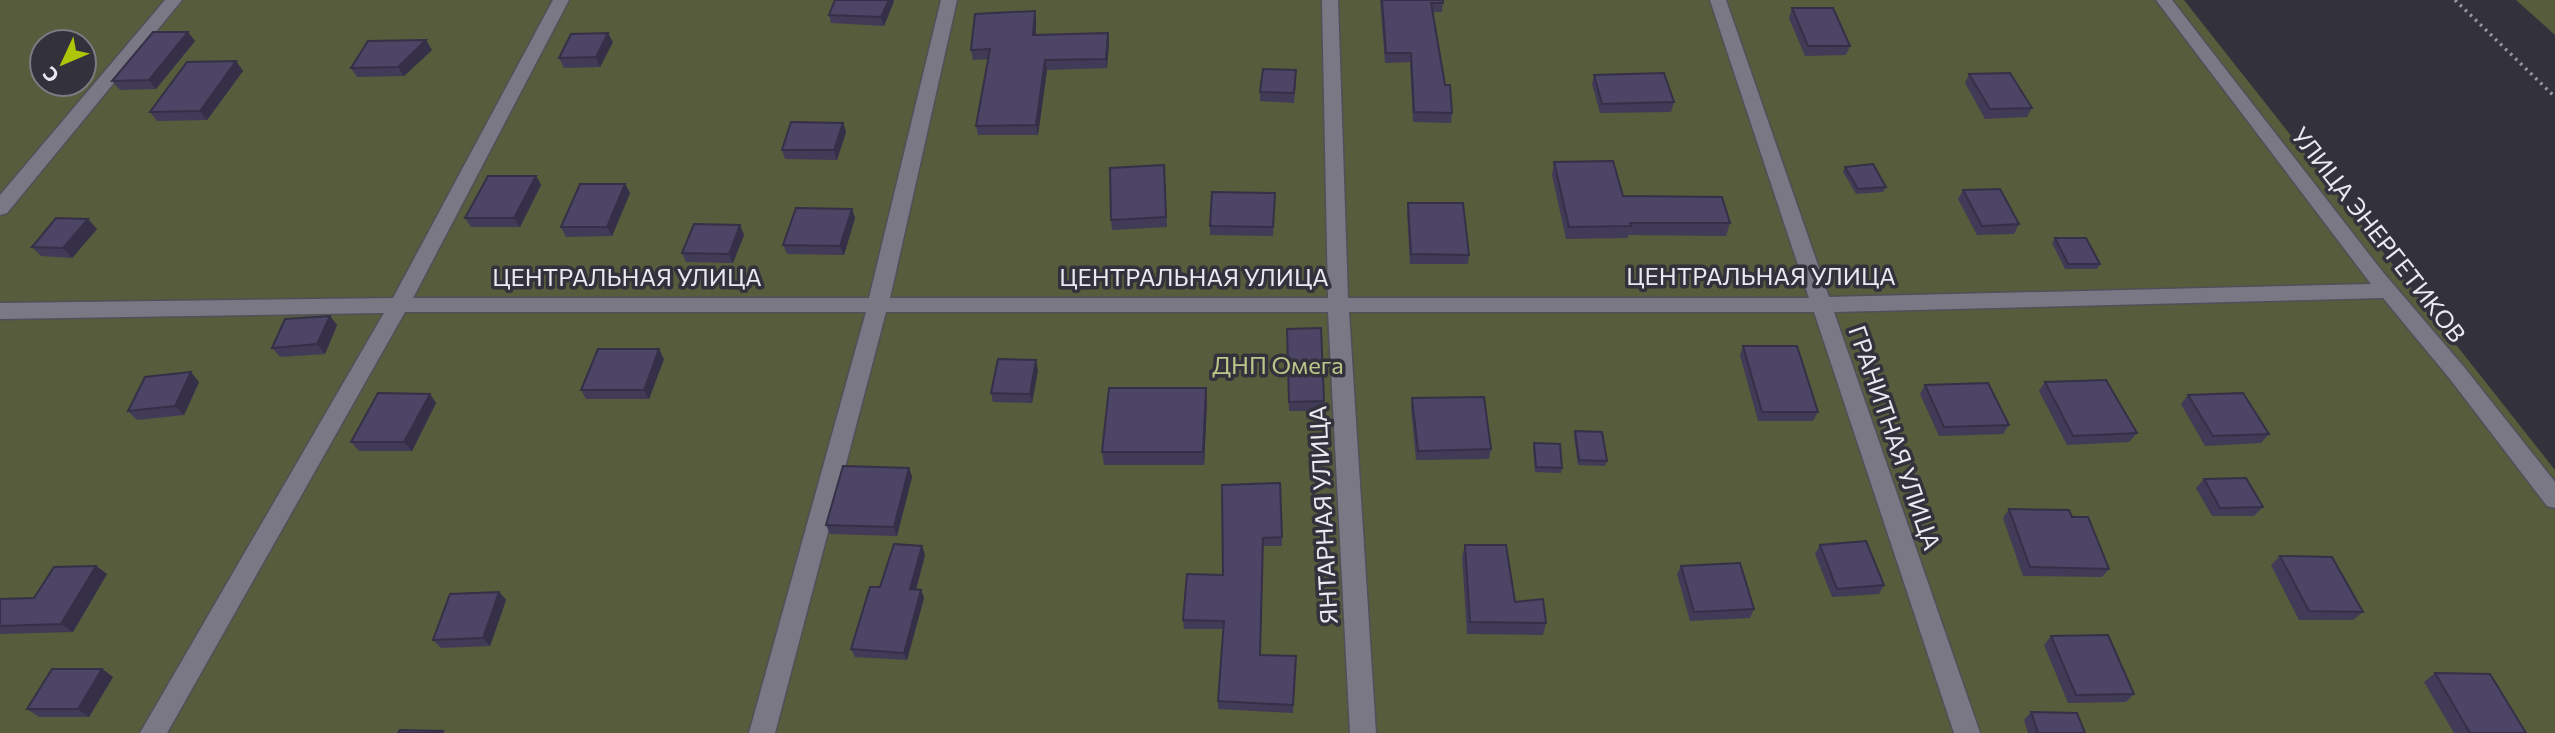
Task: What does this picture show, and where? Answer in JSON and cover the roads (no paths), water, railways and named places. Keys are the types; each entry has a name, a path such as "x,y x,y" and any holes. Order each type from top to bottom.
{"street":[{"path":"0,208 174,0"},
{"path":"153,733 399,305 561,0"},
{"path":"762,733 878,304 949,0"},
{"name":"ЯНТАРНАЯ УЛИЦА","path":"1330,0 1338,304 1363,733"},
{"name":"ГРАНИТНАЯ УЛИЦА","path":"1718,0 1967,733"},
{"name":"УЛИЦА ЭНЕРГЕТИКОВ","path":"2164,0 2389,291 2555,499"},
{"name":"ЦЕНТРАЛЬНАЯ УЛИЦА","path":"0,311 399,305 1821,305 2389,291"}],"park label":[{"name":"ДНП Омега","path":"1278,366"}]}
